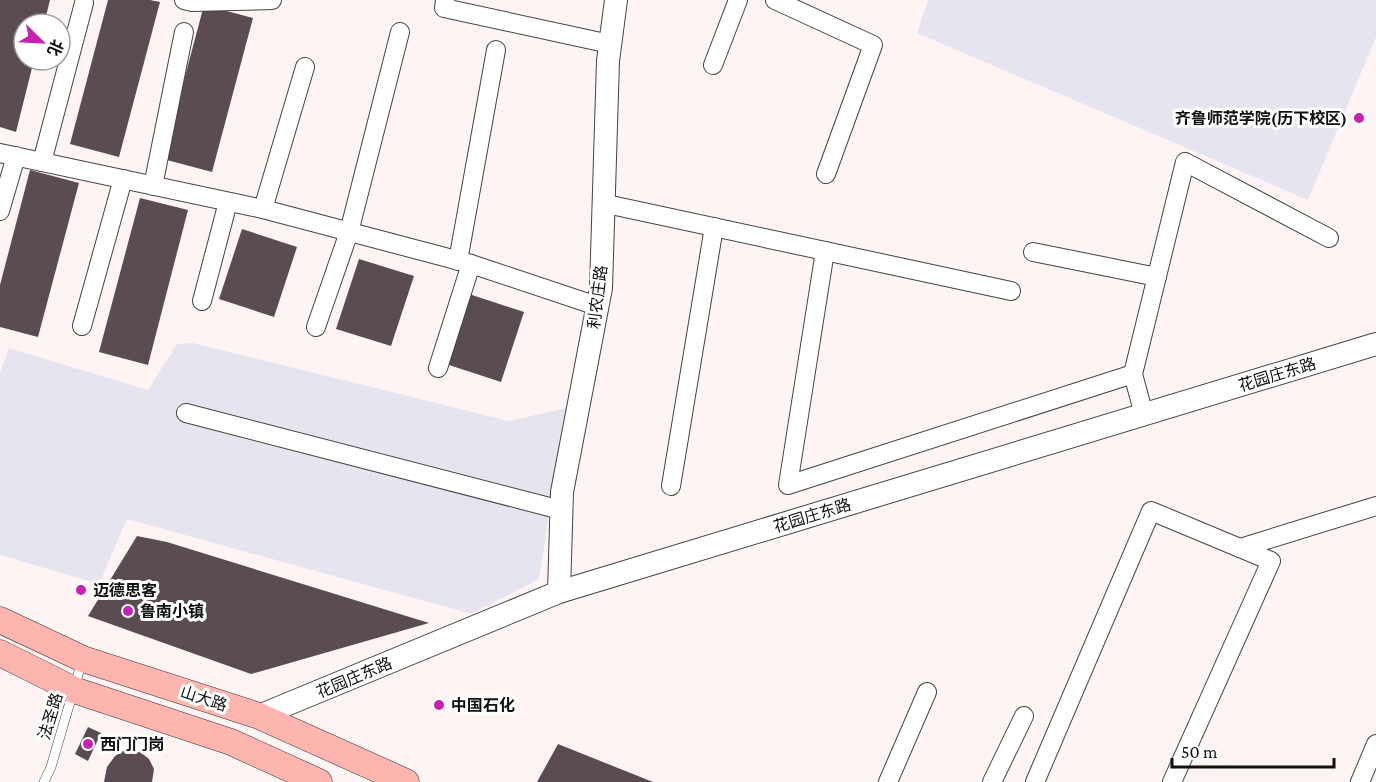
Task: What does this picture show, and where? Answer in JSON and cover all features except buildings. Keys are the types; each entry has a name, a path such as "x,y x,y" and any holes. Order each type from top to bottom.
{"main road":[{"name":"山大路","path":"0,620 83,659 259,716 406,782"},
{"name":"山大路","path":"0,653 74,690 231,742 319,782"}],"street":[{"path":"184,0 192,2 272,0"},
{"path":"445,0 444,8 610,44"},
{"name":"利农庄路","path":"559,592 562,492 601,288 610,44 616,0"},
{"path":"713,65 738,0"},
{"path":"775,0 873,45 826,174"},
{"path":"42,162 84,3"},
{"path":"153,186 184,32"},
{"path":"316,327 349,232 400,32"},
{"path":"438,368 465,263 496,50"},
{"path":"263,209 305,67"},
{"path":"0,211 8,155 263,209 465,263 597,306"},
{"path":"1144,415 1132,374 1185,162 1329,238"},
{"path":"82,326 123,179"},
{"path":"202,301 228,202"},
{"path":"611,205 1011,291"},
{"path":"671,486 714,227"},
{"path":"825,251 788,485 1132,374"},
{"path":"1033,252 1157,277"},
{"name":"花园庄东路","path":"259,716 559,592 1376,344"},
{"path":"186,413 561,510"},
{"path":"1240,548 1376,506"},
{"path":"1035,782 1151,511 1270,561 1172,782"},
{"path":"888,782 927,692"},
{"path":"992,782 1024,716"},
{"path":"1360,782 1376,744"}],"lane":[{"name":"法圣路","path":"44,782 51,767 83,659"}],"shaded area":[{"path":"928,0 1376,0 1376,37 1308,200 917,33"},
{"path":"193,343 509,421 566,408 539,579 471,614 127,519 99,584 0,555 0,373 9,348 148,390 177,344"}],"place":[{"name":"齐鲁师范学院(历下校区)","path":"1359,118"},
{"name":"迈德思客","path":"81,590"},
{"name":"鲁南小镇","path":"128,611"},
{"name":"中国石化","path":"439,705"},
{"name":"西门门岗","path":"88,744"}]}
